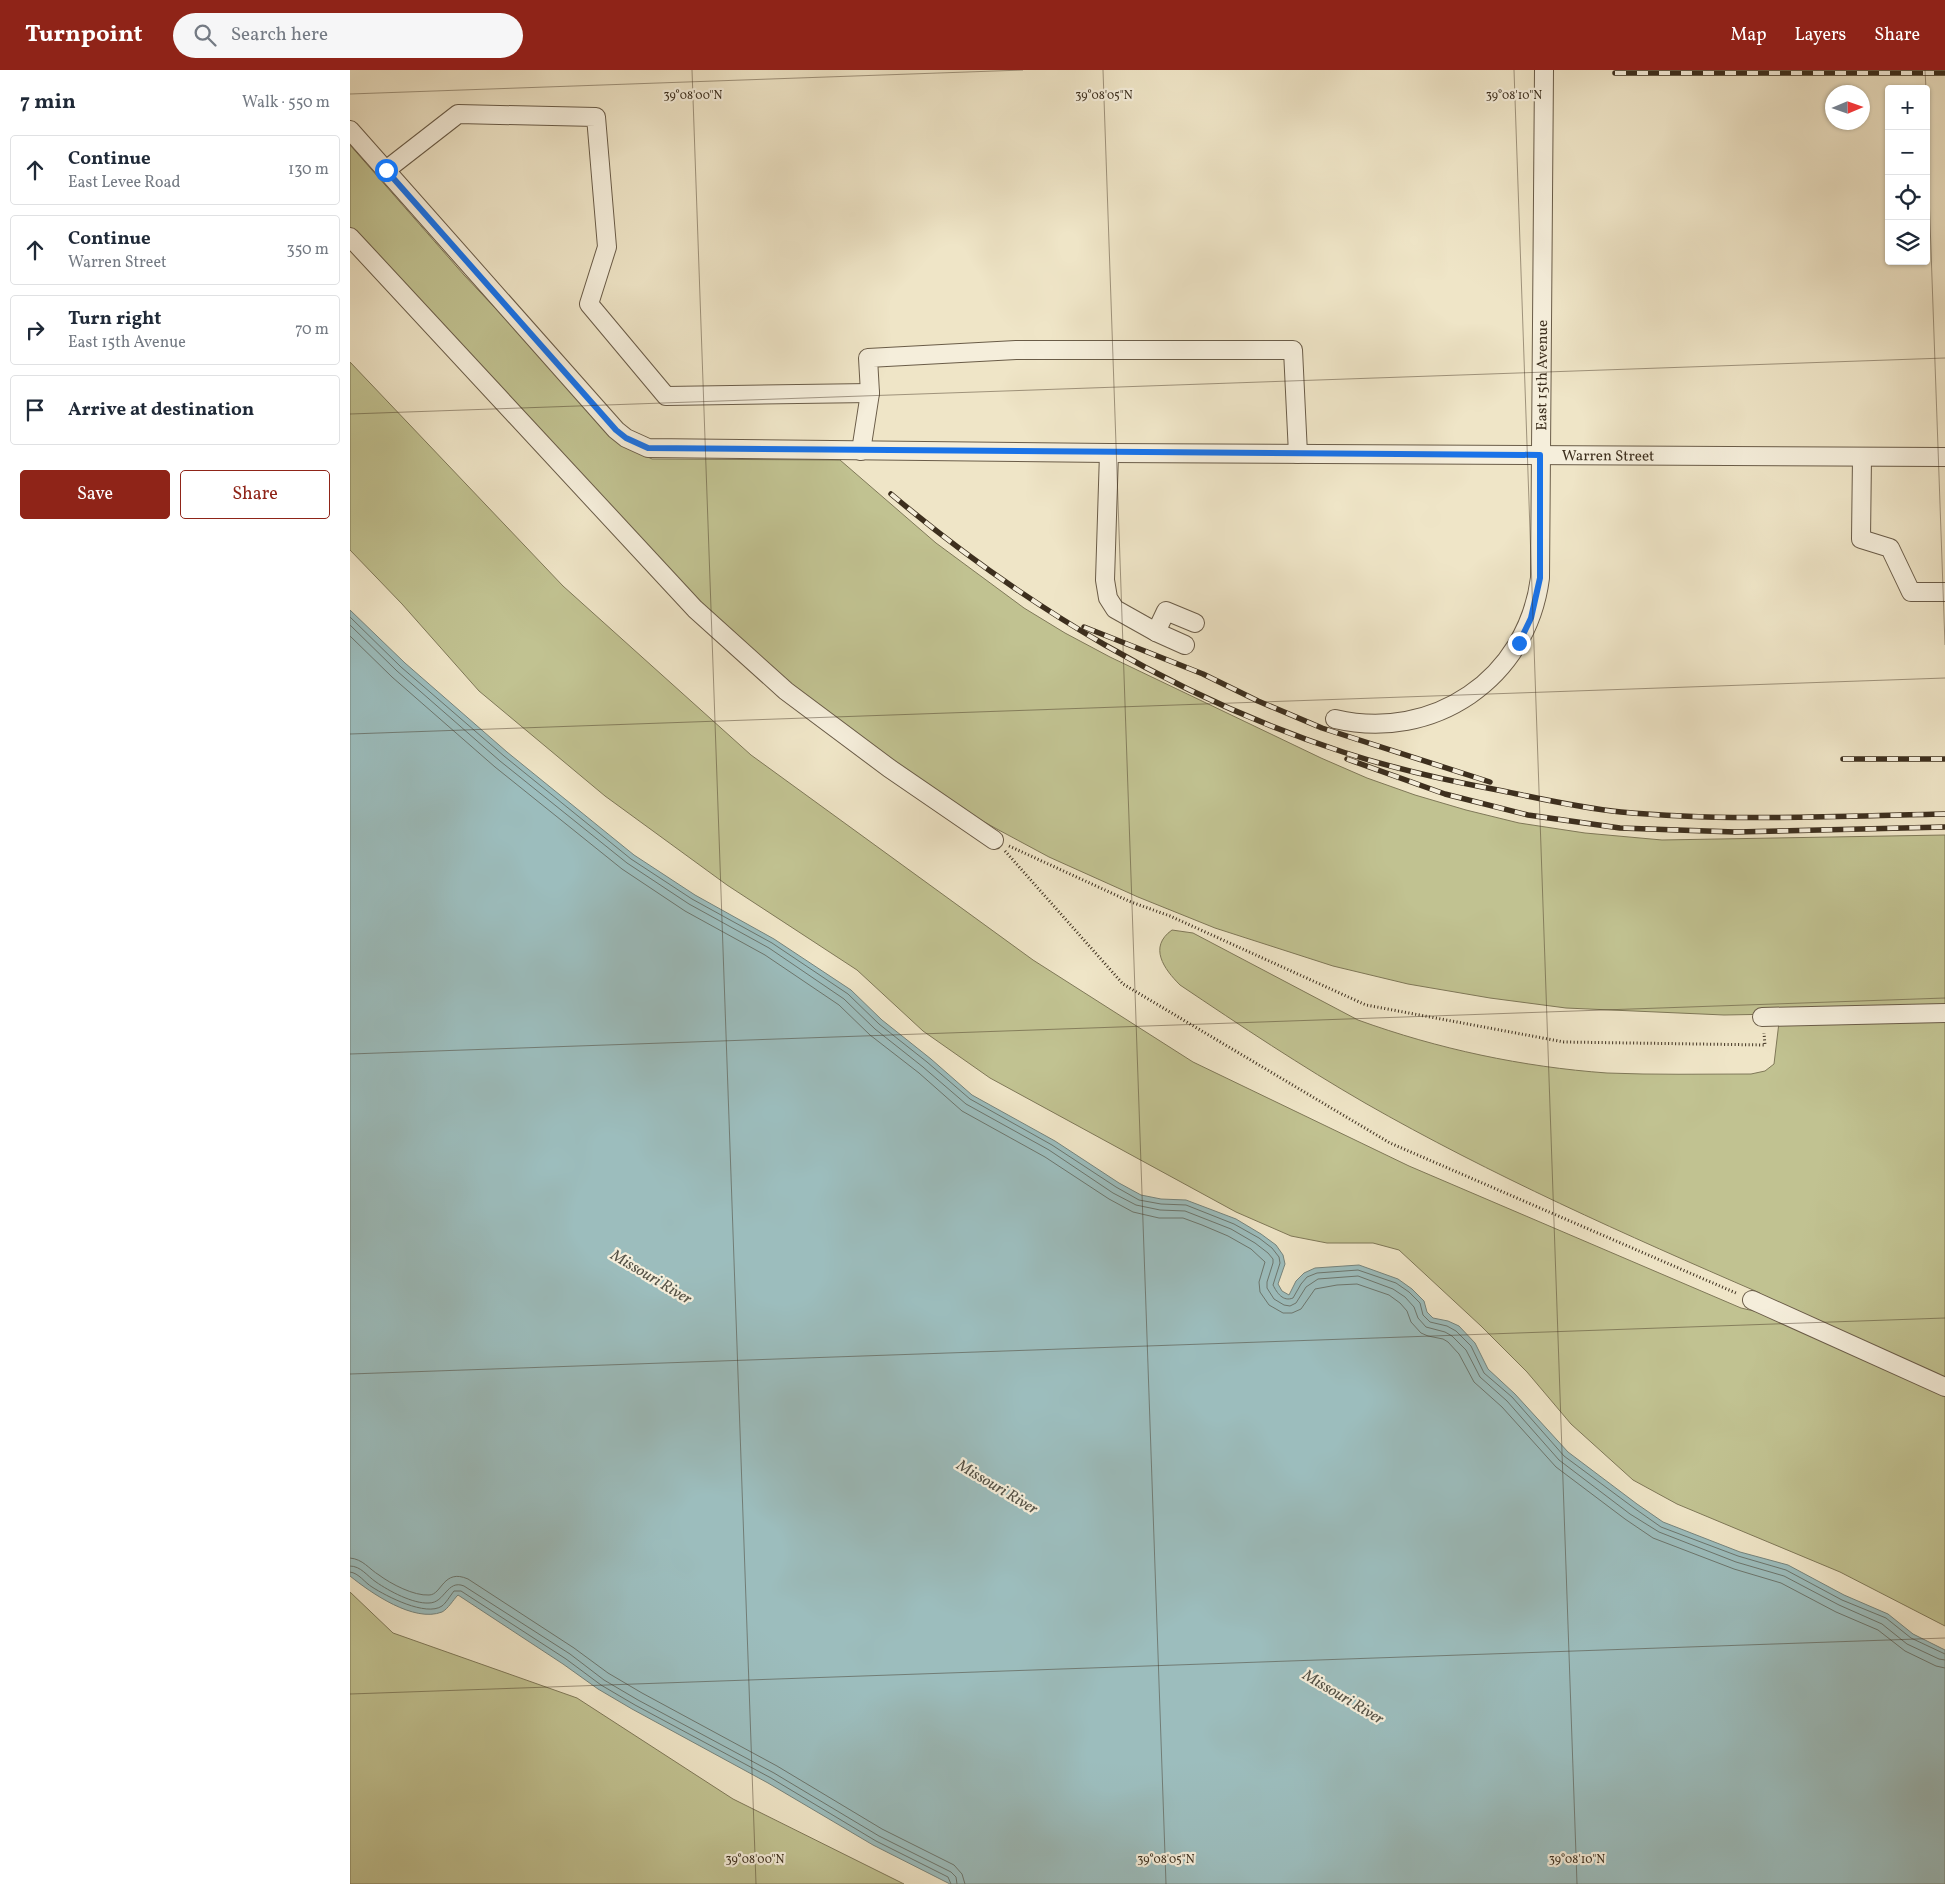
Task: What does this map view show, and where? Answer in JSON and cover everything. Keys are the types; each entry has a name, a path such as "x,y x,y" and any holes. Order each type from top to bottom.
{"street":[{"name":"East 15th Avenue","path":"1335,719 1374,724 1400,722 1423,717 1449,707 1473,693 1494,676 1512,655 1531,618 1540,578 1544,70"},
{"path":"386,170 458,114 596,117 607,247 589,304 666,396 870,393"},
{"name":"Warren Street","path":"350,130 616,430 626,438 648,448 1109,453 1945,457"},
{"path":"350,237 695,609 786,691 889,768 994,840"},
{"path":"861,451 870,393 868,358 1016,350 1293,350 1298,454"},
{"path":"1109,453 1105,580 1108,598 1115,609 1156,632 1185,645"},
{"path":"1862,457 1861,539 1890,548 1912,592 1945,592"},
{"path":"1156,632 1166,611 1194,623"},
{"path":"1762,1017 1945,1013"},
{"path":"1752,1300 1945,1387"}],"path":[{"path":"994,840 1132,902 1170,916 1366,1005 1564,1042 1766,1045 1762,1017"},
{"path":"994,840 1123,984 1390,1143 1752,1300"}],"green space":[{"path":"350,145 464,275 624,445 652,459 840,460 936,543 1024,608 1065,633 1110,657 1367,778 1466,810 1519,823 1585,833 1662,840 1945,835 1945,1626 1840,1572 1677,1504 1633,1480 1571,1424 1527,1372 1481,1326 1399,1250 1373,1243 1327,1243 1291,1236 1236,1212 990,1078 923,1031 857,970 727,885 605,796 479,691 402,604 350,550 350,362 563,586 751,755 1033,960 1193,1062 1409,1166 1741,1308 1754,1311 1761,1308 1764,1301 1760,1293 1659,1249 1510,1179 1461,1155 1341,1089 1180,985 1164,965 1160,951 1165,937 1172,930 1193,933 1358,1020 1450,1048 1512,1061 1575,1070 1607,1073 1661,1074 1751,1074 1765,1071 1774,1064 1780,1014 1724,1015 1566,1008 1490,998 1408,984 1333,966 1215,928 1138,897 1049,857 930,791 789,683 706,610 376,257 350,227"},
{"path":"350,1592 393,1633 577,1698 733,1799 904,1884 350,1884"}],"water":[{"name":"Missouri River","path":"350,610 405,663 507,752 634,855 695,895 774,939 851,990 882,1020 972,1095 1055,1141 1119,1183 1141,1195 1161,1199 1186,1200 1236,1219 1261,1234 1276,1245 1283,1255 1285,1264 1278,1284 1282,1291 1289,1295 1296,1281 1304,1273 1315,1268 1359,1265 1398,1279 1424,1301 1427,1312 1433,1318 1448,1321 1459,1326 1475,1343 1488,1369 1515,1394 1568,1452 1663,1522 1740,1552 1788,1565 1844,1595 1888,1614 1913,1634 1945,1650 1945,1884 950,1884 873,1845 768,1783 632,1709 598,1689 458,1595 442,1612 431,1614 419,1613 406,1610 381,1598 350,1576"}],"railway":[{"path":"1615,73 1945,73"},
{"path":"891,494 994,574 1049,611 1105,645 1221,705 1281,730 1343,752 1402,769 1463,783 1576,806 1621,812 1742,818 1945,814"},
{"path":"1084,627 1203,674 1258,701 1322,728 1490,782"},
{"path":"1347,759 1445,794 1528,815 1620,828 1735,832 1945,827"},
{"path":"1843,759 1945,759"}],"route":[{"path":"386,170 616,430 626,438 648,448 1540,455 1540,578 1531,618 1519,643"}]}
